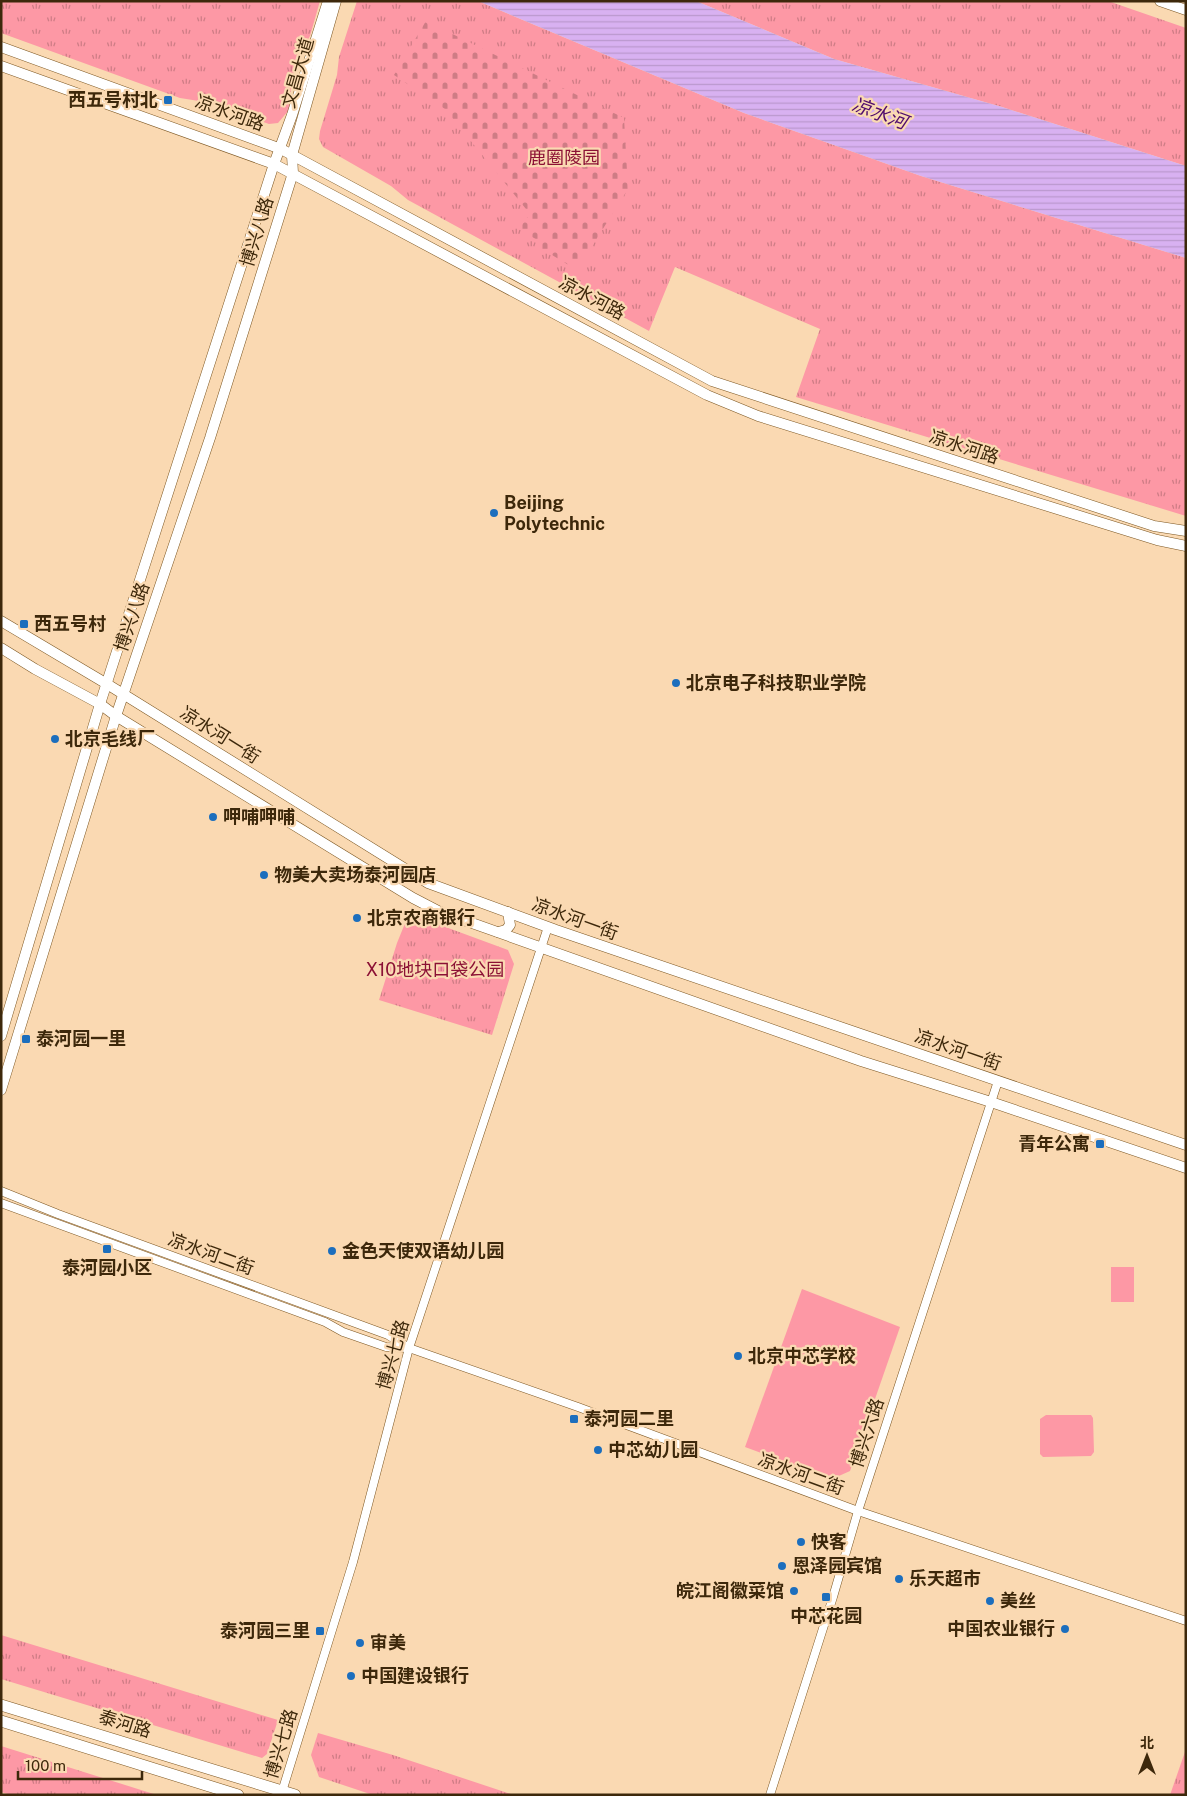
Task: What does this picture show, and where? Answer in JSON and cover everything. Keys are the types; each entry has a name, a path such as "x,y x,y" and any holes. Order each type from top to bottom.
{"main road":[{"name":"文昌大道","path":"281,149 328,1"},
{"name":"文昌大道","path":"292,155 336,1"},
{"path":"1160,1 1186,10"},
{"name":"凉水河路","path":"1,47 281,149 712,381 1154,526 1186,531"},
{"name":"凉水河路","path":"1,66 274,164 707,395 758,416 1157,540 1186,546"},
{"name":"博兴八路","path":"1,1036 100,704 274,164 281,149"},
{"name":"博兴八路","path":"1,1090 116,716 210,438 293,173 292,155"},
{"name":"凉水河一街","path":"1,621 124,694 428,883 548,927 1186,1145"},
{"path":"1,648 35,669 100,704 116,716 413,898 438,911 861,1061 991,1102 1186,1168"},
{"path":"498,932 506,930 510,925 508,912"},
{"name":"泰河路","path":"1,1705 282,1793 295,1795"},
{"name":"泰河路","path":"1,1721 238,1795"}],"street":[{"name":"博兴七路","path":"282,1793 353,1562 409,1348 548,927"},
{"name":"博兴六路","path":"770,1795 833,1597 858,1511 998,1081"},
{"name":"凉水河二街","path":"1,1191 388,1335 409,1348 578,1407 858,1511 1186,1621"},
{"name":"凉水河二街","path":"1,1204 316,1319 343,1332 386,1348 409,1348"}],"green space":[{"path":"1,1 320,1 310,36 302,51 292,79 289,110 278,123 269,124 205,102 180,98 1,33"},
{"path":"357,1 478,1 744,113 921,176 1186,258 1186,516 796,397 820,329 675,267 649,331 408,200 391,186 323,147 319,139 337,75 339,57"},
{"path":"696,1 1108,1 1186,28 1186,166 1002,107 834,59"},
{"name":"鹿圈陵园","path":"426,21 624,118 628,189 577,270 537,246 539,241 519,229 530,214 445,109 394,75"},
{"name":"X10地块口袋公园","path":"410,911 432,922 508,950 514,964 492,1035 379,1000 397,943"},
{"path":"1111,1267 1134,1267 1134,1302 1111,1302"},
{"path":"802,1289 900,1327 850,1471 832,1479 745,1447"},
{"path":"1046,1415 1091,1415 1093,1418 1094,1452 1091,1456 1043,1457 1040,1454 1040,1419"},
{"path":"1,1635 278,1720 267,1754 262,1758 1,1679"},
{"path":"318,1733 393,1755 514,1795 373,1795 319,1777 311,1755"},
{"path":"1,1746 157,1795 11,1795 1,1792"},
{"path":"1186,1749 1186,1795 1170,1795"}],"water":[{"name":"凉水河","path":"478,1 696,1 834,59 1002,107 1186,166 1186,258 921,176 744,113"}],"place":[{"name":"西五号村北","path":"168,100"},
{"name":"Beijing Polytechnic","path":"494,513"},
{"name":"西五号村","path":"24,624"},
{"name":"北京电子科技职业学院","path":"676,683"},
{"name":"北京毛线厂","path":"55,739"},
{"name":"呷哺呷哺","path":"213,817"},
{"name":"物美大卖场泰河园店","path":"264,875"},
{"name":"北京农商银行","path":"357,918"},
{"name":"泰河园一里","path":"26,1039"},
{"name":"青年公寓","path":"1100,1144"},
{"name":"泰河园小区","path":"107,1249"},
{"name":"金色天使双语幼儿园","path":"332,1251"},
{"name":"北京中芯学校","path":"738,1356"},
{"name":"泰河园二里","path":"574,1419"},
{"name":"中芯幼儿园","path":"598,1450"},
{"name":"快客","path":"801,1542"},
{"name":"恩泽园宾馆","path":"782,1566"},
{"name":"乐天超市","path":"899,1579"},
{"name":"皖江阁徽菜馆","path":"794,1591"},
{"name":"中芯花园","path":"826,1597"},
{"name":"美丝","path":"990,1601"},
{"name":"中国农业银行","path":"1065,1629"},
{"name":"泰河园三里","path":"320,1631"},
{"name":"审美","path":"360,1643"},
{"name":"中国建设银行","path":"351,1676"}]}
